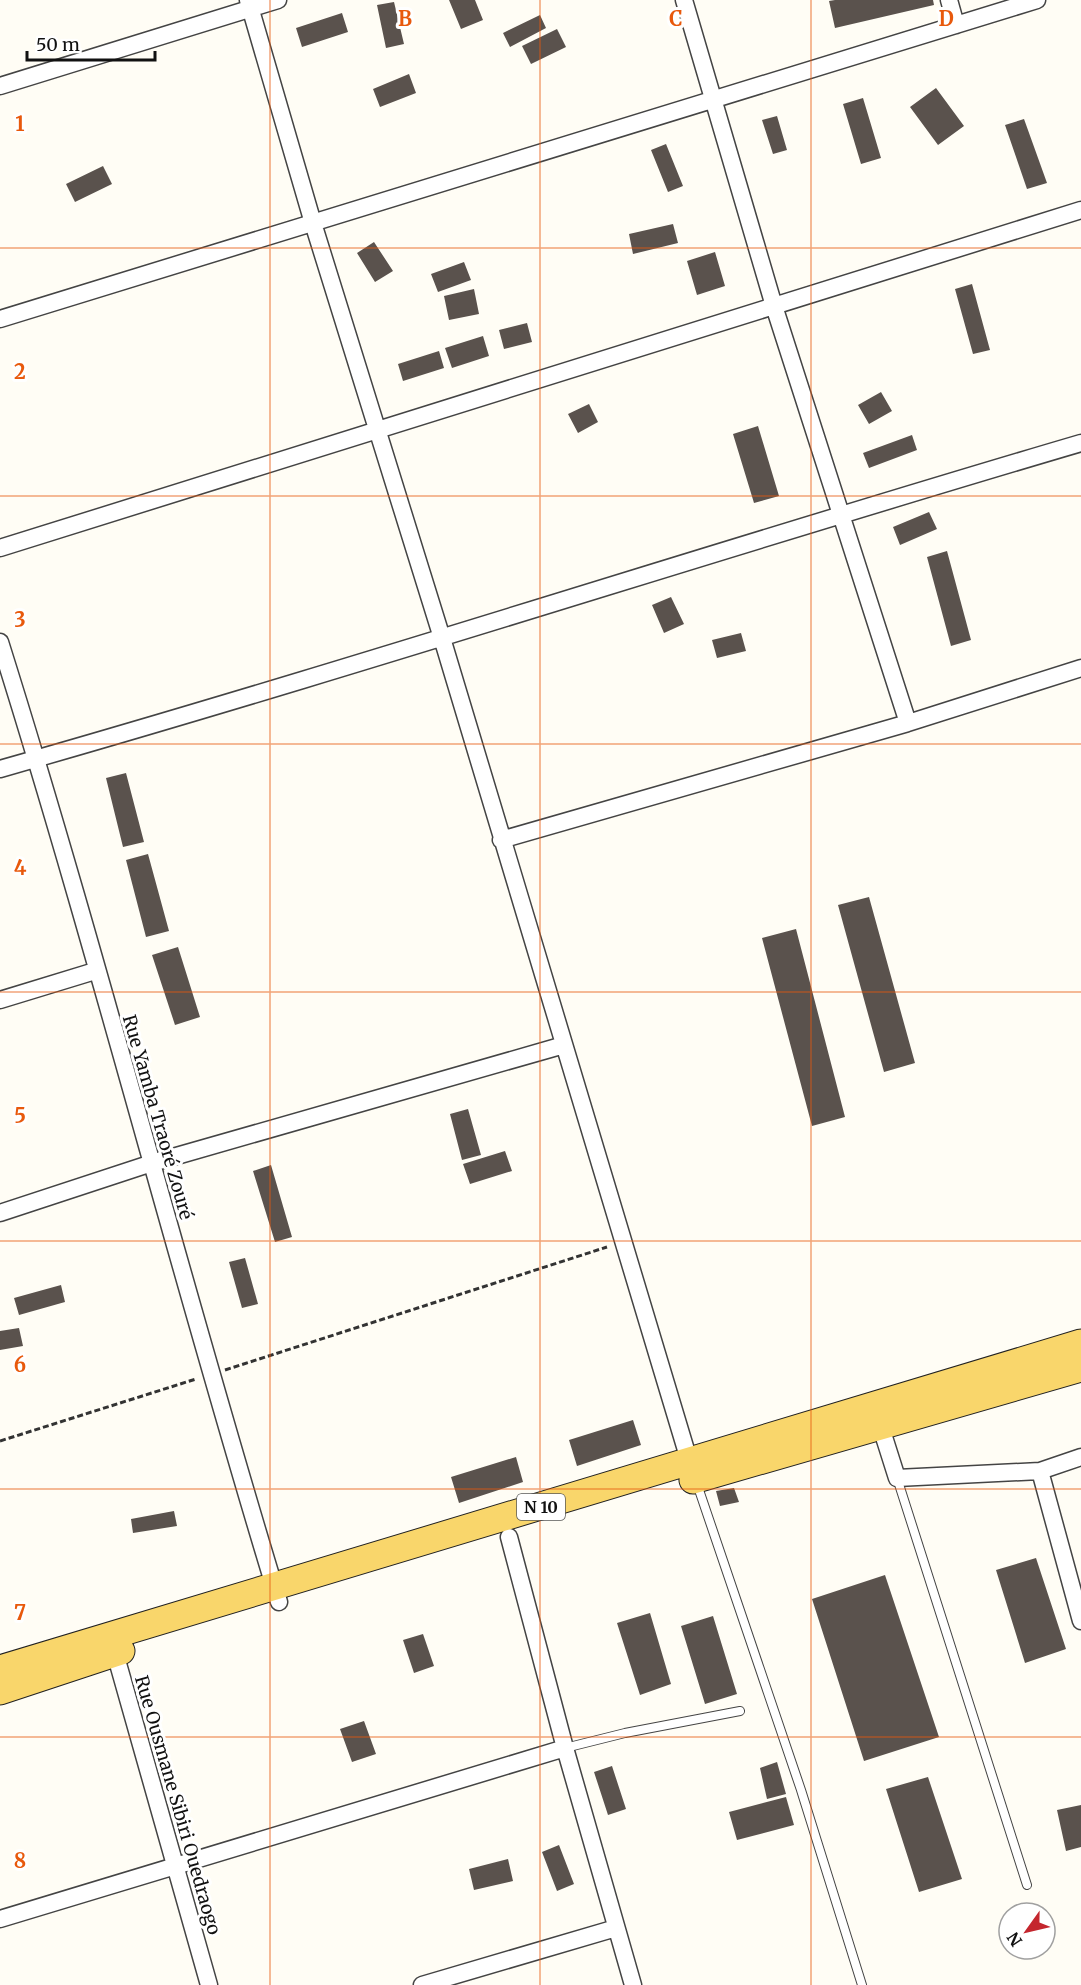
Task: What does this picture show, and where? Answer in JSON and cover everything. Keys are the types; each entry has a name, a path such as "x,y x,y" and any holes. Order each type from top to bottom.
{"main road":[{"name":"N 10","path":"877,1416 1081,1343"},
{"name":"N 10","path":"0,1691 113,1645 277,1594 877,1416 1081,1368"},
{"name":"N 10","path":"277,1594 509,1537 692,1470"},
{"name":"N 10","path":"0,1669 113,1645"}],"street":[{"path":"0,86 249,4 278,0"},
{"path":"684,0 774,306 908,723"},
{"path":"949,0 956,25"},
{"path":"0,319 1036,0"},
{"path":"249,4 313,223 442,638 692,1470"},
{"path":"0,548 1081,210"},
{"path":"0,769 442,638 839,514 1081,443"},
{"name":"Rue Yamba Traoré Zouré","path":"0,642 37,759 210,1375 277,1594"},
{"path":"501,840 908,723 1081,668"},
{"path":"0,1000 95,971"},
{"path":"0,1213 152,1163 564,1045"},
{"path":"877,1416 897,1478 1040,1471 1081,1457"},
{"path":"1040,1471 1081,1621"},
{"path":"509,1537 564,1748 633,1985"},
{"name":"Rue Ousmane Sibiri Ouedraogo","path":"113,1645 209,1985"},
{"path":"0,1919 564,1748"},
{"path":"422,1985 616,1929"}],"lane":[{"path":"692,1470 801,1790 862,1985"},
{"path":"897,1478 1027,1885"},
{"path":"564,1748 625,1732 740,1711"}],"path":[{"path":"0,1441 623,1241"}],"building":[{"path":"449,0 475,0 483,20 461,29"},
{"path":"933,0 934,5 835,28 829,1"},
{"path":"394,2 404,44 386,48 377,5"},
{"path":"342,13 348,32 302,47 296,28"},
{"path":"540,15 546,28 510,47 503,33"},
{"path":"557,29 566,47 531,64 522,46"},
{"path":"409,74 416,93 380,107 373,89"},
{"path":"936,88 964,126 938,145 910,107"},
{"path":"863,98 881,158 861,164 843,104"},
{"path":"777,116 787,150 773,154 762,120"},
{"path":"1024,119 1047,183 1027,189 1005,125"},
{"path":"666,144 683,186 668,192 651,150"},
{"path":"103,166 112,184 75,202 66,184"},
{"path":"673,224 678,243 633,254 629,234"},
{"path":"374,242 393,271 375,282 357,253"},
{"path":"715,252 725,286 697,295 687,261"},
{"path":"464,262 471,280 438,292 431,274"},
{"path":"972,284 990,350 973,354 955,289"},
{"path":"474,289 479,314 449,320 444,296"},
{"path":"527,323 532,342 504,349 499,330"},
{"path":"483,336 489,356 452,368 445,348"},
{"path":"439,351 444,368 403,381 398,364"},
{"path":"881,392 892,411 869,424 858,405"},
{"path":"589,404 598,422 578,433 568,414"},
{"path":"758,426 779,496 754,503 733,434"},
{"path":"912,435 917,450 869,468 863,453"},
{"path":"929,512 937,529 900,545 893,527"},
{"path":"947,551 971,640 951,646 927,557"},
{"path":"671,597 684,624 664,633 652,605"},
{"path":"741,633 746,651 717,658 712,640"},
{"path":"126,773 144,842 123,847 106,778"},
{"path":"148,854 169,931 146,937 126,860"},
{"path":"869,897 915,1063 884,1072 838,905"},
{"path":"796,929 845,1117 812,1126 762,938"},
{"path":"178,947 200,1017 175,1025 152,955"},
{"path":"468,1109 481,1155 462,1160 450,1114"},
{"path":"505,1151 512,1171 470,1184 463,1164"},
{"path":"271,1165 292,1237 275,1242 253,1171"},
{"path":"245,1258 258,1304 242,1308 229,1262"},
{"path":"61,1285 65,1302 19,1315 14,1298"},
{"path":"19,1328 23,1346 0,1350 0,1331"},
{"path":"633,1420 641,1445 577,1466 569,1440"},
{"path":"516,1457 523,1482 459,1503 451,1477"},
{"path":"734,1488 739,1502 720,1506 716,1491"},
{"path":"174,1511 177,1526 133,1533 131,1519"},
{"path":"1036,1558 1066,1649 1025,1663 996,1570"},
{"path":"885,1575 939,1737 864,1761 812,1599"},
{"path":"650,1613 671,1684 640,1695 617,1623"},
{"path":"713,1616 737,1694 705,1704 681,1626"},
{"path":"423,1634 434,1666 414,1673 403,1640"},
{"path":"364,1721 376,1754 352,1762 340,1729"},
{"path":"777,1762 786,1794 767,1799 760,1768"},
{"path":"612,1766 626,1809 608,1815 594,1772"},
{"path":"928,1777 962,1879 919,1892 886,1789"},
{"path":"786,1797 794,1825 737,1840 729,1812"},
{"path":"1081,1805 1081,1847 1066,1851 1057,1810"},
{"path":"559,1845 574,1884 557,1891 542,1852"},
{"path":"508,1859 513,1881 474,1890 469,1869"}]}
